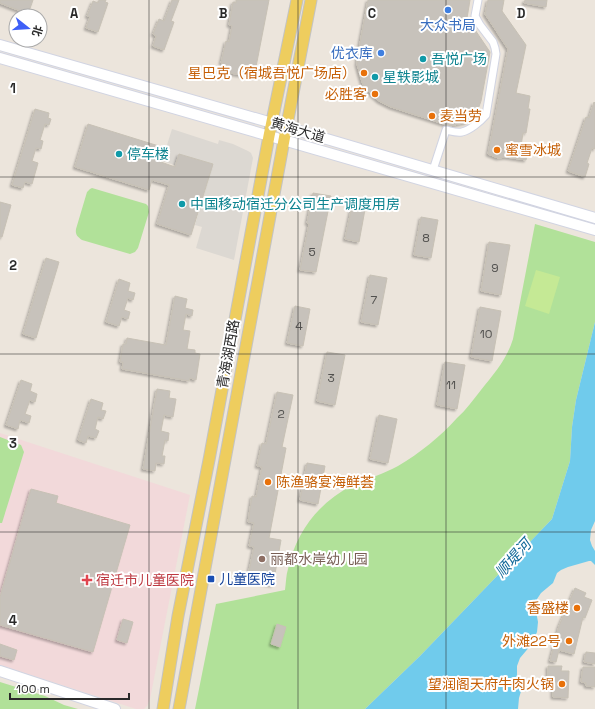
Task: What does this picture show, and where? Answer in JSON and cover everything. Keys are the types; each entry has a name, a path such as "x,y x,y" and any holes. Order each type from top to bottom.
{"main road":[{"name":"青海湖西路","path":"163,709 178,613 210,460 269,136 297,0"},
{"name":"青海湖西路","path":"179,709 310,0"}],"street":[{"path":"433,170 446,130 463,132 482,120 486,115 496,54 493,42 480,26 475,16 478,0"},
{"name":"黄海大道","path":"0,45 595,218"},
{"name":"黄海大道","path":"0,58 595,230"},
{"path":"0,671 115,709"}],"shaded area":[{"path":"172,129 218,144 219,140 233,144 251,153 253,158 234,260 196,248 202,227 195,225 213,164 179,154 175,165 162,161"},
{"name":"宿迁市儿童医院","path":"0,433 190,495 150,699 144,709 136,709 0,665"}],"green space":[{"path":"92,188 146,204 148,206 149,212 138,248 135,252 130,254 82,240 77,236 76,229 87,192"},
{"path":"535,224 595,242 595,322 576,400 572,427 570,461 552,519 420,656 365,709 195,709 216,604 285,590 287,571 297,543 303,531 320,509 341,492 353,485 398,466 414,456 444,432 463,412 500,366 513,339"},
{"path":"536,270 560,277 549,314 525,306"},
{"path":"0,437 21,445 24,452 2,523 0,523"},
{"path":"0,682 45,696 64,705 78,709 0,709"}],"water":[{"path":"595,322 595,521 591,530 590,540 595,551 595,565 589,561 561,570 557,573 553,583 541,593 537,599 535,606 538,622 537,632 531,645 520,658 517,666 517,675 522,684 518,709 365,709 420,656 552,519 570,461 572,427 576,400"}],"building":[{"path":"0,0 33,0 30,8 13,8 0,3"},
{"path":"99,0 106,0 105,2 108,3 98,32 86,28 90,17 87,16 93,1 98,3"},
{"path":"172,0 179,0 171,21 174,22 164,50 153,46 156,36 153,34 159,19 164,21"},
{"path":"236,0 269,0 254,77 224,72 224,63 221,63 226,41 229,42 232,26 229,25 233,2 236,3"},
{"name":"吾悦广场","path":"368,0 470,0 467,18 490,52 481,101 478,109 467,122 450,126 391,107 379,101 363,85 357,64"},
{"path":"488,0 504,0 502,11 526,45 516,93 530,96 528,109 530,109 526,133 523,133 521,146 529,147 526,160 506,157 498,158 488,154 508,49 485,14"},
{"path":"525,0 547,0 546,7 524,3"},
{"path":"594,102 595,149 592,148 587,163 589,164 585,177 568,171 586,117 589,118"},
{"path":"35,109 49,113 48,118 51,119 49,125 45,124 40,140 43,141 41,149 36,148 32,161 38,163 32,184 25,182 23,188 12,185"},
{"path":"88,124 162,147 158,161 175,167 179,154 213,164 191,235 157,224 169,185 152,180 149,190 75,167"},
{"path":"313,193 331,196 316,272 300,270 309,224 307,223"},
{"path":"353,201 366,204 359,242 345,239"},
{"path":"0,202 11,205 2,237 0,237"},
{"path":"421,217 438,220 431,258 414,255"},
{"path":"489,242 510,245 501,295 481,291"},
{"path":"46,258 59,262 36,338 23,334"},
{"path":"370,275 387,278 378,325 361,322"},
{"path":"119,279 130,283 128,291 135,293 133,300 128,298 124,310 130,312 128,319 122,317 119,326 106,322"},
{"path":"175,296 187,299 185,308 193,310 192,316 186,314 183,330 190,331 187,349 195,350 195,353 200,354 196,380 190,378 189,381 122,369 123,362 120,362 123,344 126,344 127,338 166,345"},
{"path":"295,306 310,309 303,346 287,343"},
{"path":"480,307 501,311 492,361 471,357"},
{"path":"327,352 345,355 335,405 317,401"},
{"path":"445,362 465,365 457,409 437,405"},
{"path":"21,380 32,384 30,391 37,394 35,402 30,400 25,414 31,416 29,423 20,420 18,429 6,425"},
{"path":"157,389 170,391 169,398 176,399 173,417 164,415 161,431 169,433 168,441 165,440 162,456 165,456 164,464 156,463 155,471 143,469"},
{"path":"277,392 293,395 282,447 286,448 269,538 281,540 273,585 247,580 254,547 249,546 254,523 248,522 252,496 256,497 262,467 257,466 262,443 266,444"},
{"path":"91,399 103,403 101,410 106,411 103,419 98,417 95,429 99,431 96,438 88,436 86,443 78,440"},
{"path":"379,415 397,419 388,463 370,459"},
{"path":"307,463 325,466 318,504 300,500"},
{"path":"31,489 58,496 56,503 130,525 93,652 0,625 0,597"},
{"path":"575,588 586,593 584,597 592,600 585,618 583,617 574,654 559,650 556,662 550,661 559,626"},
{"path":"123,619 133,622 127,643 117,640"},
{"path":"277,624 286,627 280,647 271,644"},
{"path":"0,644 17,650 14,660 0,656"},
{"path":"586,652 595,653 595,664 584,662"},
{"path":"548,666 562,666 561,671 569,671 568,698 553,697 553,686 548,686"},
{"path":"583,667 595,667 595,687 586,686 586,683 581,682"}],"place":[{"name":"大众书局","path":"448,10"},
{"name":"优衣库","path":"381,53"},
{"name":"吾悦广场","path":"423,59"},
{"name":"星巴克（宿城吾悦广场店）","path":"364,73"},
{"name":"星轶影城","path":"375,77"},
{"name":"必胜客","path":"375,94"},
{"name":"麦当劳","path":"432,116"},
{"name":"蜜雪冰城","path":"497,150"},
{"name":"停车楼","path":"119,154"},
{"name":"中国移动宿迁分公司生产调度用房","path":"182,204"},
{"name":"陈渔骆宴海鲜荟","path":"268,482"},
{"name":"丽都水岸幼儿园","path":"262,559"},
{"name":"儿童医院","path":"211,579"},
{"name":"宿迁市儿童医院","path":"87,580"},
{"name":"香盛楼","path":"577,608"},
{"name":"外滩22号","path":"569,641"},
{"name":"望润阁天府牛肉火锅","path":"562,684"}],"water label":[{"name":"顺堤河","path":"513,558"}]}
